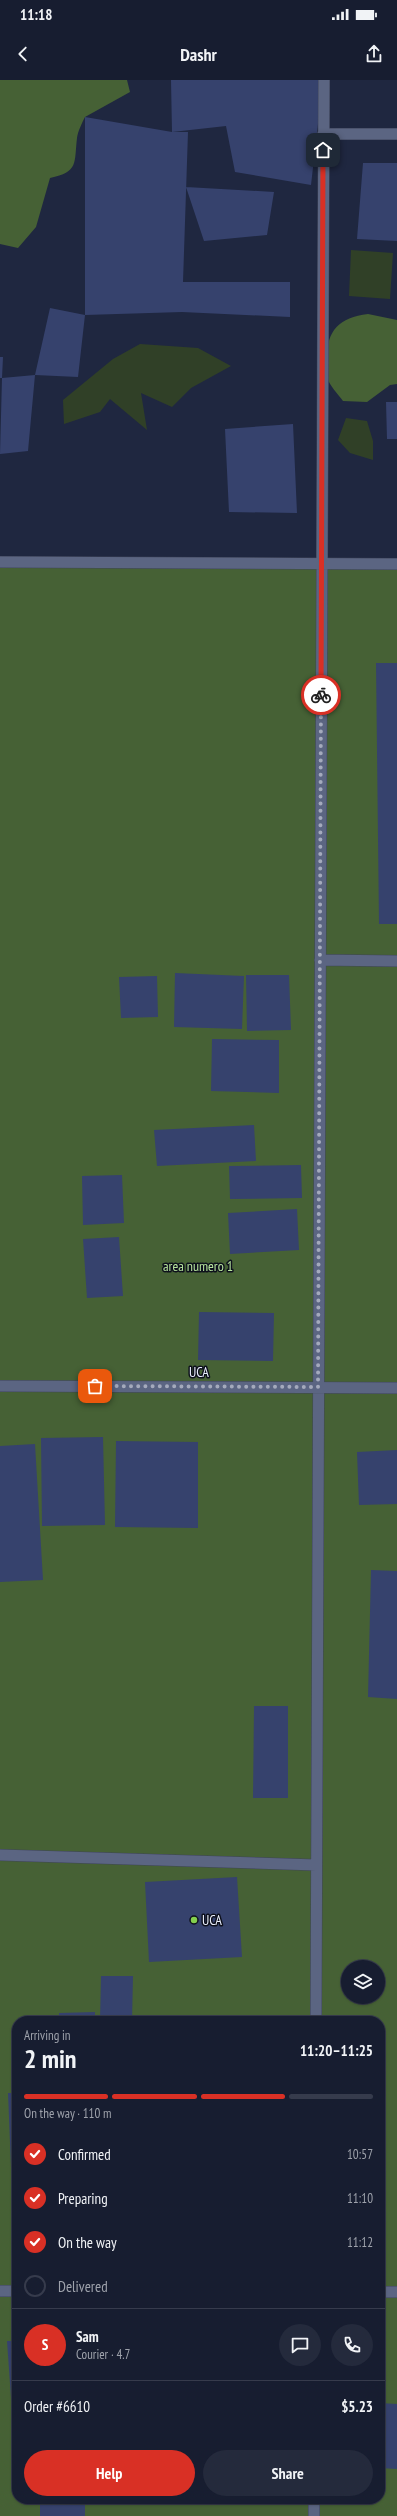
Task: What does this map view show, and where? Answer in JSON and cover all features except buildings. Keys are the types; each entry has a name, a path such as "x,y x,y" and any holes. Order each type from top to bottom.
{"street":[{"path":"316,2016 324,80"},
{"path":"323,134 397,134"},
{"path":"0,562 322,565 397,564"},
{"path":"320,960 397,961"},
{"name":"UCA","path":"0,1386 397,1388"},
{"path":"0,1855 316,1865"},
{"path":"0,2291 12,2291"},
{"path":"385,2292 397,2292"},
{"path":"314,2504 314,2516"}],"green space":[{"path":"0,80 127,80 130,92 85,117 78,135 73,165 66,173 50,178 36,227 18,248 0,244"},
{"path":"351,250 393,253 390,299 349,296"},
{"path":"368,314 397,320 397,384 390,385 367,402 343,401 327,377 327,351 329,342 336,328 342,323 349,319"},
{"path":"140,344 198,348 231,366 191,388 172,407 141,393 147,430 110,399 100,412 64,424 63,400 113,359"},
{"path":"346,418 367,421 373,441 373,460 350,453 338,440"},
{"name":"area numero 1","path":"0,562 397,565 397,2516 0,2516"}],"way so far":[{"path":"95,1386 318,1387 321,695"}],"place":[{"name":"UCA","path":"194,1920"}],"route":[{"path":"321,695 323,150"}]}
